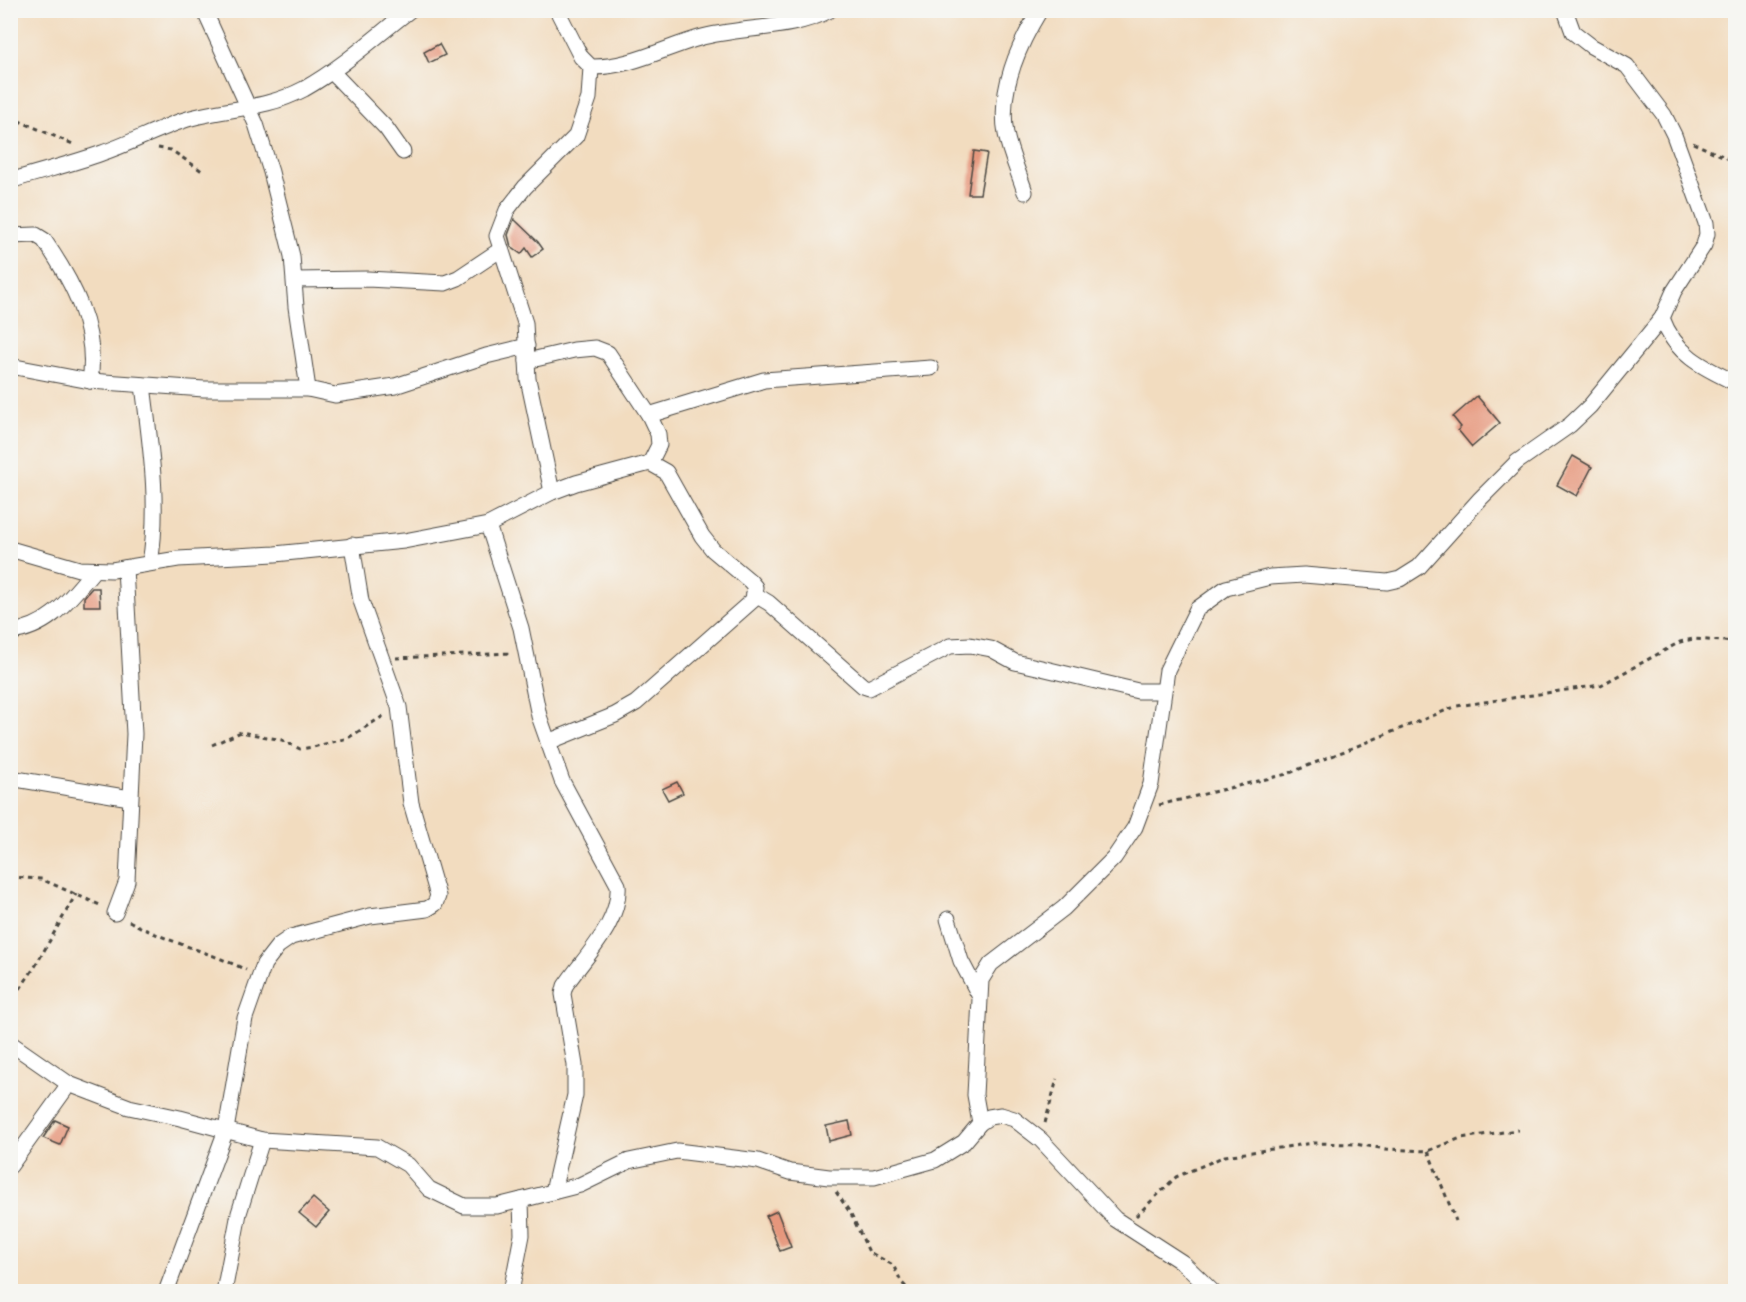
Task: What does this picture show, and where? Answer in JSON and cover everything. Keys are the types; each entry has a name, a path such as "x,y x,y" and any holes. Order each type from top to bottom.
{"street":[{"path":"204,10 249,109 271,172 292,256 296,307 308,389"},
{"path":"10,181 99,154 191,118 225,110 249,109 303,89 332,72 410,10"},
{"path":"557,10 581,57 591,67 602,68 650,56 699,38 797,22 830,10"},
{"path":"1025,192 1006,132 1006,93 1013,61 1040,10"},
{"path":"980,1123 975,1095 981,980 990,964 1064,908 1114,858 1135,827 1151,784 1161,728 1163,691 1167,670 1197,609 1226,588 1270,577 1304,575 1387,582 1400,579 1419,567 1480,499 1517,462 1570,425 1590,406 1662,318 1674,291 1704,245 1707,234 1674,135 1664,115 1627,66 1591,46 1573,32 1565,10"},
{"path":"552,492 528,379 527,354 519,303 497,236 507,210 525,187 576,136 589,98 591,67"},
{"path":"332,72 386,128 403,152"},
{"path":"10,236 36,235 44,240 62,265 85,319 94,356 90,381"},
{"path":"295,280 366,279 445,283 458,278 500,250"},
{"path":"1662,318 1675,345 1693,362 1736,383"},
{"path":"10,366 90,381 204,389 308,389 335,395 395,386 486,356 595,348 608,353 649,415 659,445 650,463"},
{"path":"649,415 764,380 931,368"},
{"path":"144,385 154,499 150,563"},
{"path":"10,549 70,567 94,570 404,541 488,525 552,492 602,474 650,463 666,472 702,536 719,555 750,581 754,587 754,594 749,604 636,703 615,715 548,742"},
{"path":"488,525 521,628 532,689 562,781 618,885 619,900 611,921 565,986 563,994 575,1065 575,1095 553,1192"},
{"path":"166,1292 226,1130 245,1018 264,964 278,946 291,937 370,916 427,909 435,903 438,896 411,803 399,707 361,601 352,545"},
{"path":"115,913 127,881 135,734 125,568"},
{"path":"10,632 28,630 48,620 94,570"},
{"path":"754,594 769,603 863,686 869,688 950,646 970,645 991,648 1015,662 1138,691 1163,691"},
{"path":"10,778 130,798"},
{"path":"948,919 961,961 979,995"},
{"path":"10,1043 69,1084 129,1107 262,1140 377,1147 408,1165 429,1189 464,1206 497,1206 553,1192 580,1185 629,1161 677,1151 758,1161 790,1172 829,1177 874,1177 935,1160 964,1142 980,1123 989,1117 1001,1115 1014,1119 1041,1140 1104,1209 1127,1227 1183,1263 1213,1292"},
{"path":"10,1166 69,1084"},
{"path":"224,1292 244,1195 262,1140"},
{"path":"511,1292 522,1235 521,1200"}],"path":[{"path":"10,117 99,154"},
{"path":"1674,135 1736,162"},
{"path":"148,149 171,150 202,171"},
{"path":"1143,808 1287,774 1457,706 1601,685 1680,642 1693,639 1736,642"},
{"path":"382,658 480,656 525,651"},
{"path":"212,745 242,732 282,740 300,749 313,747 348,738 399,707"},
{"path":"10,876 41,879 115,913 158,937 213,953 260,977"},
{"path":"10,1004 36,965 76,894"},
{"path":"1041,1140 1057,1079"},
{"path":"1127,1227 1147,1203 1176,1177 1225,1156 1313,1143 1355,1144 1386,1149 1428,1151 1461,1138 1518,1130"},
{"path":"1428,1151 1456,1221"},
{"path":"829,1177 851,1214 869,1252 894,1265 902,1283 911,1292"}],"building":[{"path":"439,44 445,55 429,63 424,52"},
{"path":"974,151 987,153 980,194 968,194"},
{"path":"514,219 543,249 532,257 526,248 521,254 511,247 508,235"},
{"path":"1477,396 1500,423 1472,447 1458,430 1461,427 1453,417"},
{"path":"1573,456 1592,467 1577,496 1557,485"},
{"path":"92,588 99,588 100,606 84,606 84,597"},
{"path":"677,782 683,793 668,800 662,789"},
{"path":"55,1120 68,1126 60,1145 43,1138"},
{"path":"849,1121 852,1135 829,1141 826,1126"},
{"path":"313,1198 329,1212 316,1227 299,1213"},
{"path":"777,1211 791,1247 780,1251 766,1216"}]}
